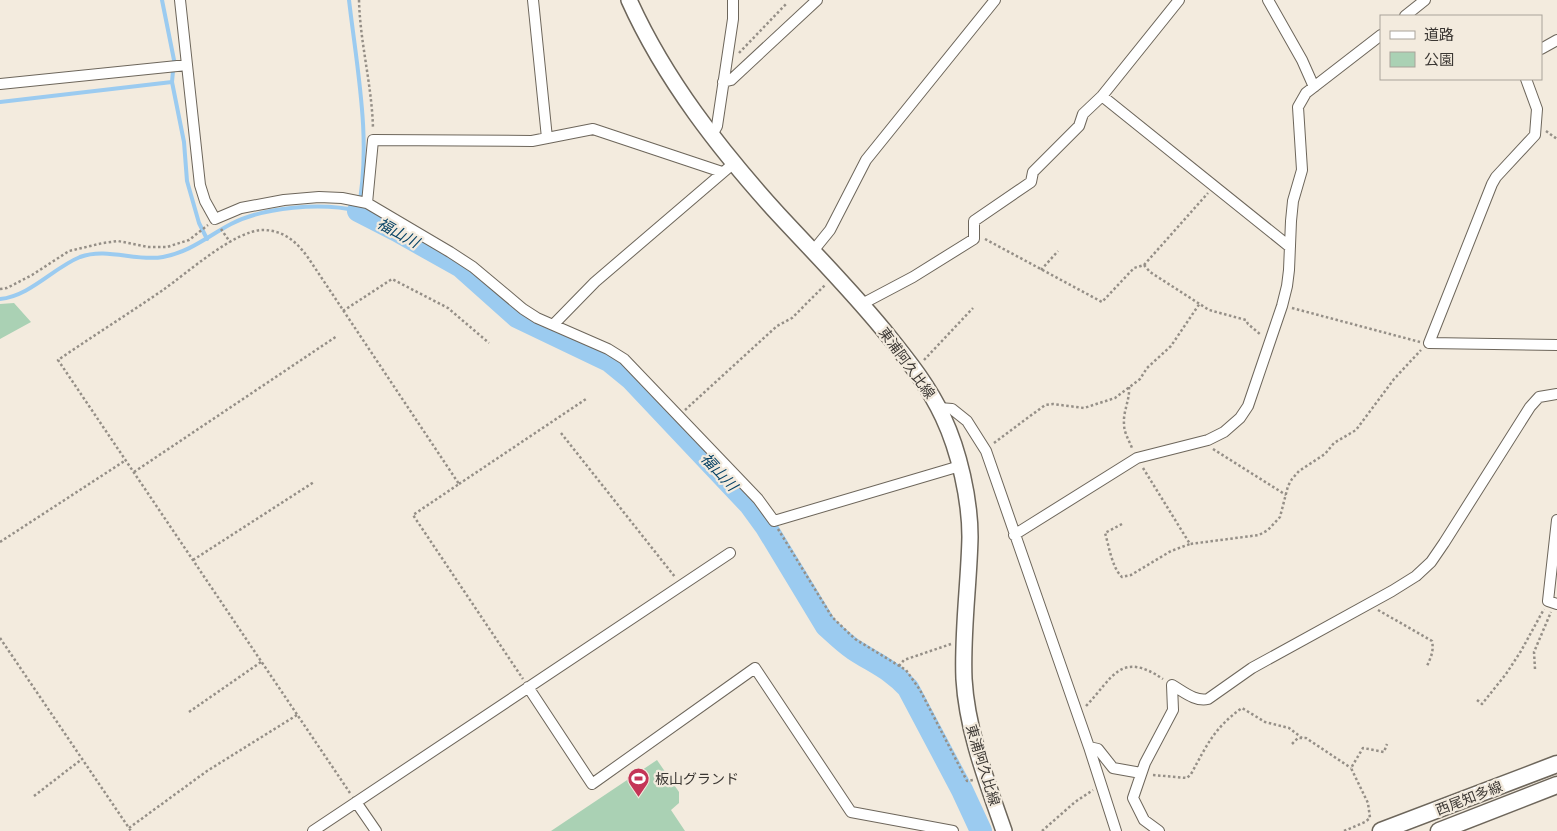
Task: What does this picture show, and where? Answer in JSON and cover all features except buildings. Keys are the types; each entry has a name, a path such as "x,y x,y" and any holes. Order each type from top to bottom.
{"main road":[{"name":"東浦阿久比線","path":"629,0 641,27 672,78 712,135 728,168 779,215 862,304 915,370 939,408 956,448 967,505 970,534 964,679 967,710 976,748 1004,831"},
{"name":"西尾知多線","path":"1381,831 1557,764"},
{"name":"西尾知多線","path":"1439,831 1557,785"}],"street":[{"path":"180,0 200,185 215,219 241,208 284,200 319,197 342,198 366,203 473,267 522,309 537,318 608,349 624,359 758,499 774,521 960,466"},
{"path":"533,0 547,138"},
{"path":"712,135 717,126 724,82 733,19 732,0"},
{"path":"724,82 731,80 817,0"},
{"path":"813,251 830,230 866,160 995,0"},
{"path":"862,304 913,277 974,239 974,221 1031,182 1034,172 1079,126 1083,114 1102,96 1179,0"},
{"path":"1268,0 1302,60 1314,87"},
{"path":"1406,15 1425,0"},
{"path":"1014,535 1137,458 1208,440 1224,432 1240,418 1248,406 1282,306 1289,270 1293,201 1302,170 1298,107 1306,93 1380,36"},
{"path":"1542,48 1557,40"},
{"path":"0,84 187,65"},
{"path":"1526,80 1537,109 1535,135 1496,177 1492,184 1427,343 1557,345"},
{"path":"1102,96 1290,247"},
{"path":"366,203 373,140 532,141 593,129 728,168"},
{"path":"553,325 595,282 728,168"},
{"path":"1172,685 1195,698 1208,699 1252,668 1416,576 1430,562 1530,406 1539,397 1557,394"},
{"path":"939,408 952,409 967,421 984,448 1089,747 1116,831"},
{"path":"1554,604 1557,520"},
{"path":"313,831 730,553"},
{"path":"528,687 592,784 755,668 851,812 954,831"},
{"path":"1159,831 1144,820 1133,798 1141,773 1173,710 1172,685"},
{"path":"1089,747 1098,749 1112,768 1141,773"},
{"path":"356,802 376,831"}],"path":[{"path":"359,0 359,24 370,91 373,140"},
{"path":"726,62 731,62 787,4"},
{"path":"974,239 983,238 990,240 1041,270 1102,302 1134,268 1144,265 1214,186"},
{"path":"0,288 7,288 32,276 69,251 118,241 148,247 167,247 189,240 215,219 230,242"},
{"path":"356,802 58,360 230,242 247,233 262,230 276,231 288,236 300,246 459,484"},
{"path":"1041,270 1058,251"},
{"path":"1144,265 1150,272 1209,310 1246,320 1263,337 1270,340"},
{"path":"679,416 777,326 792,318 835,274"},
{"path":"343,311 392,279 448,308 489,343"},
{"path":"984,448 1000,439 1045,405 1053,404 1084,408 1115,398 1140,379 1147,368 1171,346 1200,303"},
{"path":"1122,524 1105,533 1116,568 1122,578 1140,571 1171,551 1190,544 1259,535 1268,530 1280,517 1292,479 1299,471 1325,454 1341,438 1356,430 1394,379 1427,343 1282,306"},
{"path":"915,370 973,308"},
{"path":"134,472 338,336"},
{"path":"1129,387 1130,397 1127,403 1124,425 1125,433 1137,458 1190,544"},
{"path":"528,687 413,515 586,399"},
{"path":"561,433 681,585"},
{"path":"1208,440 1212,448 1286,494"},
{"path":"0,542 126,460"},
{"path":"193,560 314,482"},
{"path":"774,521 832,617 855,638 906,670 920,690 968,781 986,779"},
{"path":"1370,603 1373,607 1432,641 1434,648 1427,666"},
{"path":"1534,669 1534,652 1554,604"},
{"path":"1477,700 1482,704 1506,674 1554,604"},
{"path":"0,638 130,830 207,771 297,715"},
{"path":"899,666 904,660 950,644 965,644"},
{"path":"189,712 261,662"},
{"path":"1076,710 1087,705 1117,671 1128,666 1152,671 1172,685"},
{"path":"1141,773 1187,778 1213,734 1228,718 1242,708 1265,722 1289,728 1302,738"},
{"path":"1292,744 1298,738 1306,738 1351,768 1368,803 1370,818 1344,831"},
{"path":"1351,768 1363,748 1384,752 1387,744"},
{"path":"34,796 82,759"},
{"path":"1042,831 1088,792 1101,787"}],"green space":[{"path":"14,303 31,322 0,339 0,304"},
{"name":"板山グランド","path":"657,760 679,792 679,803 671,810 685,831 551,831"}],"waterway":[{"path":"162,0 174,60 172,82"},
{"path":"0,299 21,293 70,262 90,254 101,253 142,258 163,257 182,251 244,218 276,210 328,207 358,211 364,159 362,106 349,0"},
{"path":"0,102 172,82 184,142 187,181 199,223 207,239"},
{"name":"福山川","path":"358,211 461,267 517,317 609,361 631,379 750,505 766,527 826,626 849,646 889,671 908,688 962,790 981,831"}],"place":[{"name":"板山グランド","path":"639,798"}]}
